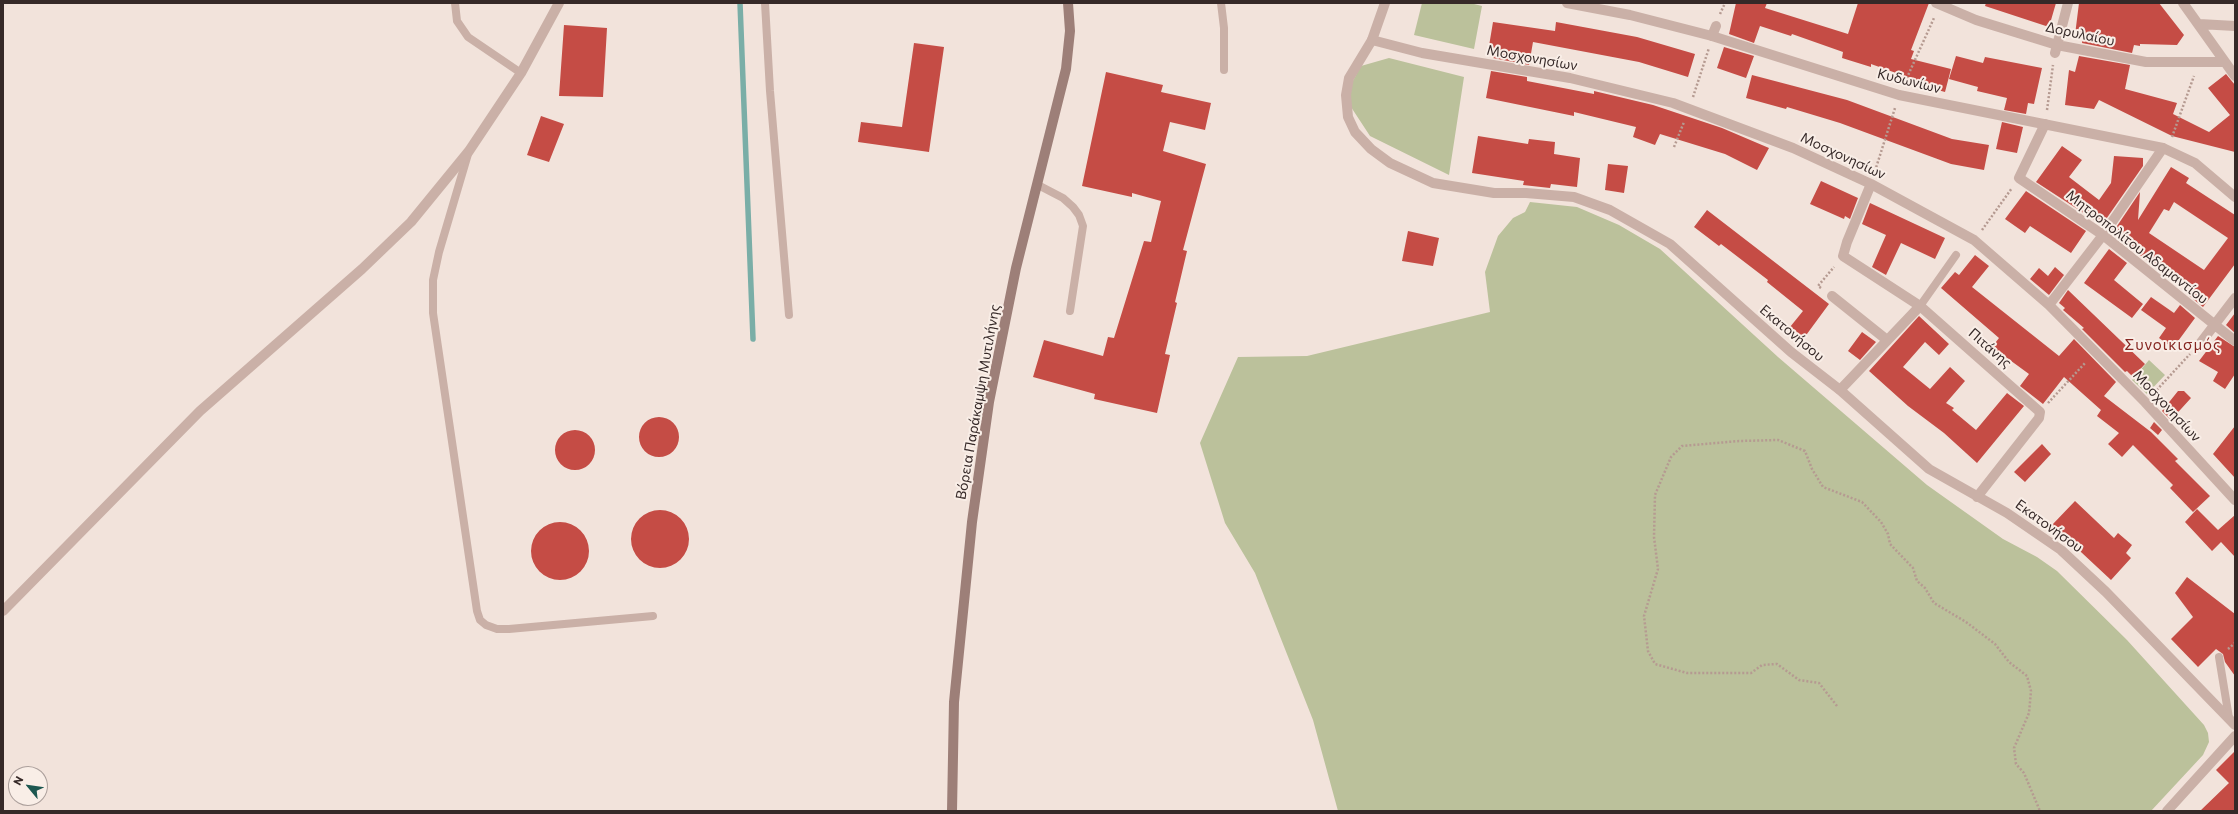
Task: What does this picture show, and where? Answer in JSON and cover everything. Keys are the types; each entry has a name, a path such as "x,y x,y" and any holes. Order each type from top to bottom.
{"main road":[{"name":"Βόρεια Παράκαμψη Μυτιλήνης","path":"952,811 954,702 973,514 989,402 1016,268 1066,69 1070,31 1068,3"}],"street":[{"path":"3,611 200,411 362,269 411,222 469,151 521,73 559,3"},
{"path":"1372,40 1385,3"},
{"name":"Κυδωνίων","path":"1567,3 1630,15 1712,36 1899,95 2163,148 2195,163 2235,198"},
{"path":"2056,49 2068,3"},
{"path":"2183,3 2235,76"},
{"name":"Δορυλαίου","path":"1939,4 1976,20 2056,49 2146,62 2224,62"},
{"path":"2199,24 2235,26"},
{"path":"1712,36 1716,26"},
{"name":"Μοσχονησίων","path":"1372,40 1422,53 1570,78 1689,108 1793,148 1871,184 1974,240 2049,305 2145,402 2235,500"},
{"name":"Εκατονήσου","path":"1372,40 1349,78 1346,95 1348,117 1355,132 1371,149 1390,163 1433,183 1494,193 1526,193 1574,197 1610,210 1670,244 1791,352 1840,390 1929,469 2008,513 2066,554 2106,592 2232,722"},
{"path":"2019,178 2045,124"},
{"path":"2049,305 2103,236 2163,148"},
{"name":"Μητροπολίτου Αδαμαντίου","path":"2019,178 2103,236 2235,341"},
{"path":"1843,256 1846,242 1871,184"},
{"name":"Πιτάνης","path":"1843,256 1920,306 2040,412"},
{"path":"1832,296 1887,340"},
{"path":"2199,345 2235,298"},
{"path":"1840,390 1920,306"},
{"path":"1977,497 2039,418 2040,412"},
{"path":"2167,811 2235,736"}],"lane":[{"path":"455,3 457,22 468,37 521,73"},
{"path":"765,3 770,91 789,315"},
{"path":"1221,3 1224,28 1224,70"},
{"path":"469,151 439,252 433,280 433,313 477,611 480,620 486,625 503,629 653,616"},
{"path":"1038,185 1063,198 1079,215 1083,226 1070,311"},
{"path":"1920,306 1956,255"},
{"path":"2219,657 2232,722"}],"path":[{"path":"1871,184 1899,95 1939,4"},
{"path":"1674,147 1689,108 1712,36"},
{"path":"2045,124 2056,49"},
{"path":"2172,137 2194,74"},
{"path":"1974,240 2019,178"},
{"path":"1818,286 1843,256"},
{"path":"2145,402 2199,345"},
{"path":"2040,412 2096,351"},
{"path":"1837,706 1819,683 1799,680 1777,664 1762,665 1751,673 1686,673 1655,664 1648,651 1644,616 1658,569 1654,537 1654,495 1672,457 1682,446 1746,440 1778,440 1805,451 1812,469 1823,486 1862,502 1882,522 1888,534 1890,544 1913,568 1917,581 1925,588 1934,603 1966,622 1995,644 2010,662 2027,676 2031,691 2029,713 2014,748 2016,764 2024,773 2040,811"}],"green space":[{"path":"1422,3 1470,3 1482,6 1474,49 1414,35"},
{"path":"1389,58 1464,77 1449,175 1370,136 1351,107 1350,86 1361,66"},
{"path":"1530,202 1577,207 1619,225 1660,249 1778,357 1927,485 2003,539 2037,557 2057,571 2127,640 2204,725 2208,733 2209,742 2203,755 2151,811 1338,811 1313,720 1255,573 1225,523 1200,443 1238,357 1307,356 1490,312 1485,272 1498,236 1513,218 1525,212"},
{"path":"2149,360 2165,375 2147,394 2132,380"}],"building":[{"path":"1736,3 1767,3 1765,8 1848,34 1858,3 1929,3 1911,50 1914,51 1911,59 1951,69 1945,92 1923,86 1924,83 1871,64 1871,67 1842,58 1843,52 1792,34 1791,36 1760,26 1754,43 1729,34"},
{"path":"1986,3 2056,3 2049,27 1985,6"},
{"path":"2079,3 2159,3 2184,35 2177,45 2134,45 2132,53 2082,43 2083,37 2075,35"},
{"path":"1493,22 1555,31 1556,22 1637,37 1695,54 1688,77 1639,62 1533,42 1529,65 1493,58 1494,53 1488,52"},
{"path":"564,25 607,28 603,97 559,96"},
{"path":"914,43 944,47 929,152 858,142 861,122 902,127"},
{"path":"1724,47 1754,56 1746,78 1717,68"},
{"path":"1956,56 1983,63 1985,57 2042,68 2034,104 2028,103 2026,114 2004,110 2007,98 1977,91 1978,87 1949,79"},
{"path":"2079,56 2130,65 2125,89 2177,103 2173,114 2209,132 2230,115 2208,88 2226,74 2235,85 2235,152 2172,136 2099,100 2094,109 2065,105 2069,70 2075,72"},
{"path":"1491,71 1527,77 1527,81 1594,94 1594,91 1653,105 1722,128 1769,148 1757,170 1725,154 1660,134 1655,145 1633,137 1636,127 1574,112 1574,116 1486,98"},
{"path":"1106,72 1163,85 1161,92 1211,103 1205,130 1170,122 1163,151 1206,164 1183,250 1187,251 1165,354 1170,355 1157,413 1094,399 1095,394 1033,377 1044,340 1103,356 1108,337 1114,338 1144,241 1151,242 1161,201 1132,193 1132,197 1082,186"},
{"path":"1752,75 1847,100 1952,139 1989,145 1984,170 1951,164 1840,123 1787,107 1786,109 1746,98"},
{"path":"541,116 564,124 549,162 527,155"},
{"path":"2002,122 2023,127 2017,153 1996,149"},
{"path":"1478,136 1528,144 1529,139 1555,142 1554,154 1580,158 1577,187 1551,184 1550,188 1523,185 1524,181 1472,173"},
{"path":"2062,146 2082,160 2069,177 2099,200 2111,183 2114,156 2143,158 2143,166 2102,225 2036,182"},
{"path":"1608,164 1628,166 1624,193 1605,190"},
{"path":"2171,167 2189,178 2186,183 2235,215 2235,264 2203,307 2187,294 2191,289 2135,252 2113,232 2140,192 2138,220","holes":["2174,202 2228,238 2204,270 2149,233 2164,209 2169,211"]},
{"path":"1821,181 1858,198 1850,219 1845,216 1844,219 1810,204"},
{"path":"2026,191 2086,231 2071,253 2030,226 2025,233 2005,219"},
{"path":"1870,203 1945,238 1935,259 1901,243 1886,275 1872,267 1886,235 1862,224"},
{"path":"1707,210 1829,304 1804,338 1790,327 1803,311 1767,282 1768,280 1721,244 1719,246 1694,227"},
{"path":"1408,231 1439,238 1433,266 1402,261"},
{"path":"2109,249 2127,263 2114,280 2143,304 2132,318 2084,283"},
{"path":"1975,255 1989,266 1972,287 2059,356 2074,339 2116,382 2104,396 2151,432 2178,459 2175,461 2210,496 2193,512 2170,488 2173,485 2133,445 2122,457 2108,444 2119,433 2097,416 2101,410 2064,377 2043,404 2020,386 2029,374 1992,347 1999,338 1941,288 1955,272 1959,275"},
{"path":"2055,267 2064,275 2049,295 2030,279 2039,268 2048,276"},
{"path":"2068,290 2145,364 2133,377 2127,371 2125,372 2082,329 2084,328 2063,310 2065,308 2059,303"},
{"path":"2151,297 2174,313 2180,305 2195,318 2173,348 2159,338 2166,328 2141,310"},
{"path":"2235,313 2235,333 2226,325"},
{"path":"1919,316 1949,344 1939,355 1925,342 1903,367 1930,389 1950,367 1965,381 1946,403 1954,408 1952,410 1976,430 2007,393 2024,406 1977,463 1944,433 1908,406 1869,371"},
{"path":"1862,332 1876,342 1860,360 1848,351"},
{"path":"2218,336 2235,347 2235,374 2225,389 2213,381 2218,372 2199,361"},
{"path":"2178,391 2184,391 2191,398 2171,420 2162,411"},
{"path":"659,417 667,419 673,423 677,429 679,437 677,445 673,451 667,455 659,457 651,455 645,451 641,445 639,437 641,429 645,423 651,419"},
{"path":"2154,422 2162,430 2158,435 2150,428"},
{"path":"2235,426 2235,478 2213,454"},
{"path":"575,430 583,432 589,436 593,442 595,450 593,458 589,464 583,468 575,470 567,468 561,464 557,458 555,450 557,442 561,436 567,432"},
{"path":"2042,444 2051,454 2025,482 2014,472"},
{"path":"2075,501 2114,538 2118,533 2132,545 2126,553 2131,558 2111,580 2052,525"},
{"path":"2197,509 2218,530 2235,515 2235,557 2221,542 2212,551 2185,522"},
{"path":"660,510 671,512 684,523 687,528 689,539 687,550 676,563 671,566 660,568 649,566 636,555 633,550 631,539 633,528 644,515 649,512"},
{"path":"560,522 571,524 584,535 587,540 589,551 587,562 576,575 571,578 560,580 549,578 536,567 533,562 531,551 533,540 544,527 549,524"},
{"path":"2187,577 2235,614 2235,676 2225,662 2223,654 2216,649 2198,667 2171,639 2193,617 2175,593"},
{"path":"2235,751 2235,811 2200,811 2229,783 2216,770"}],"waterway":[{"path":"740,3 753,339"}],"district":[{"name":"Συνοικισμός","path":"2173,345"}]}
